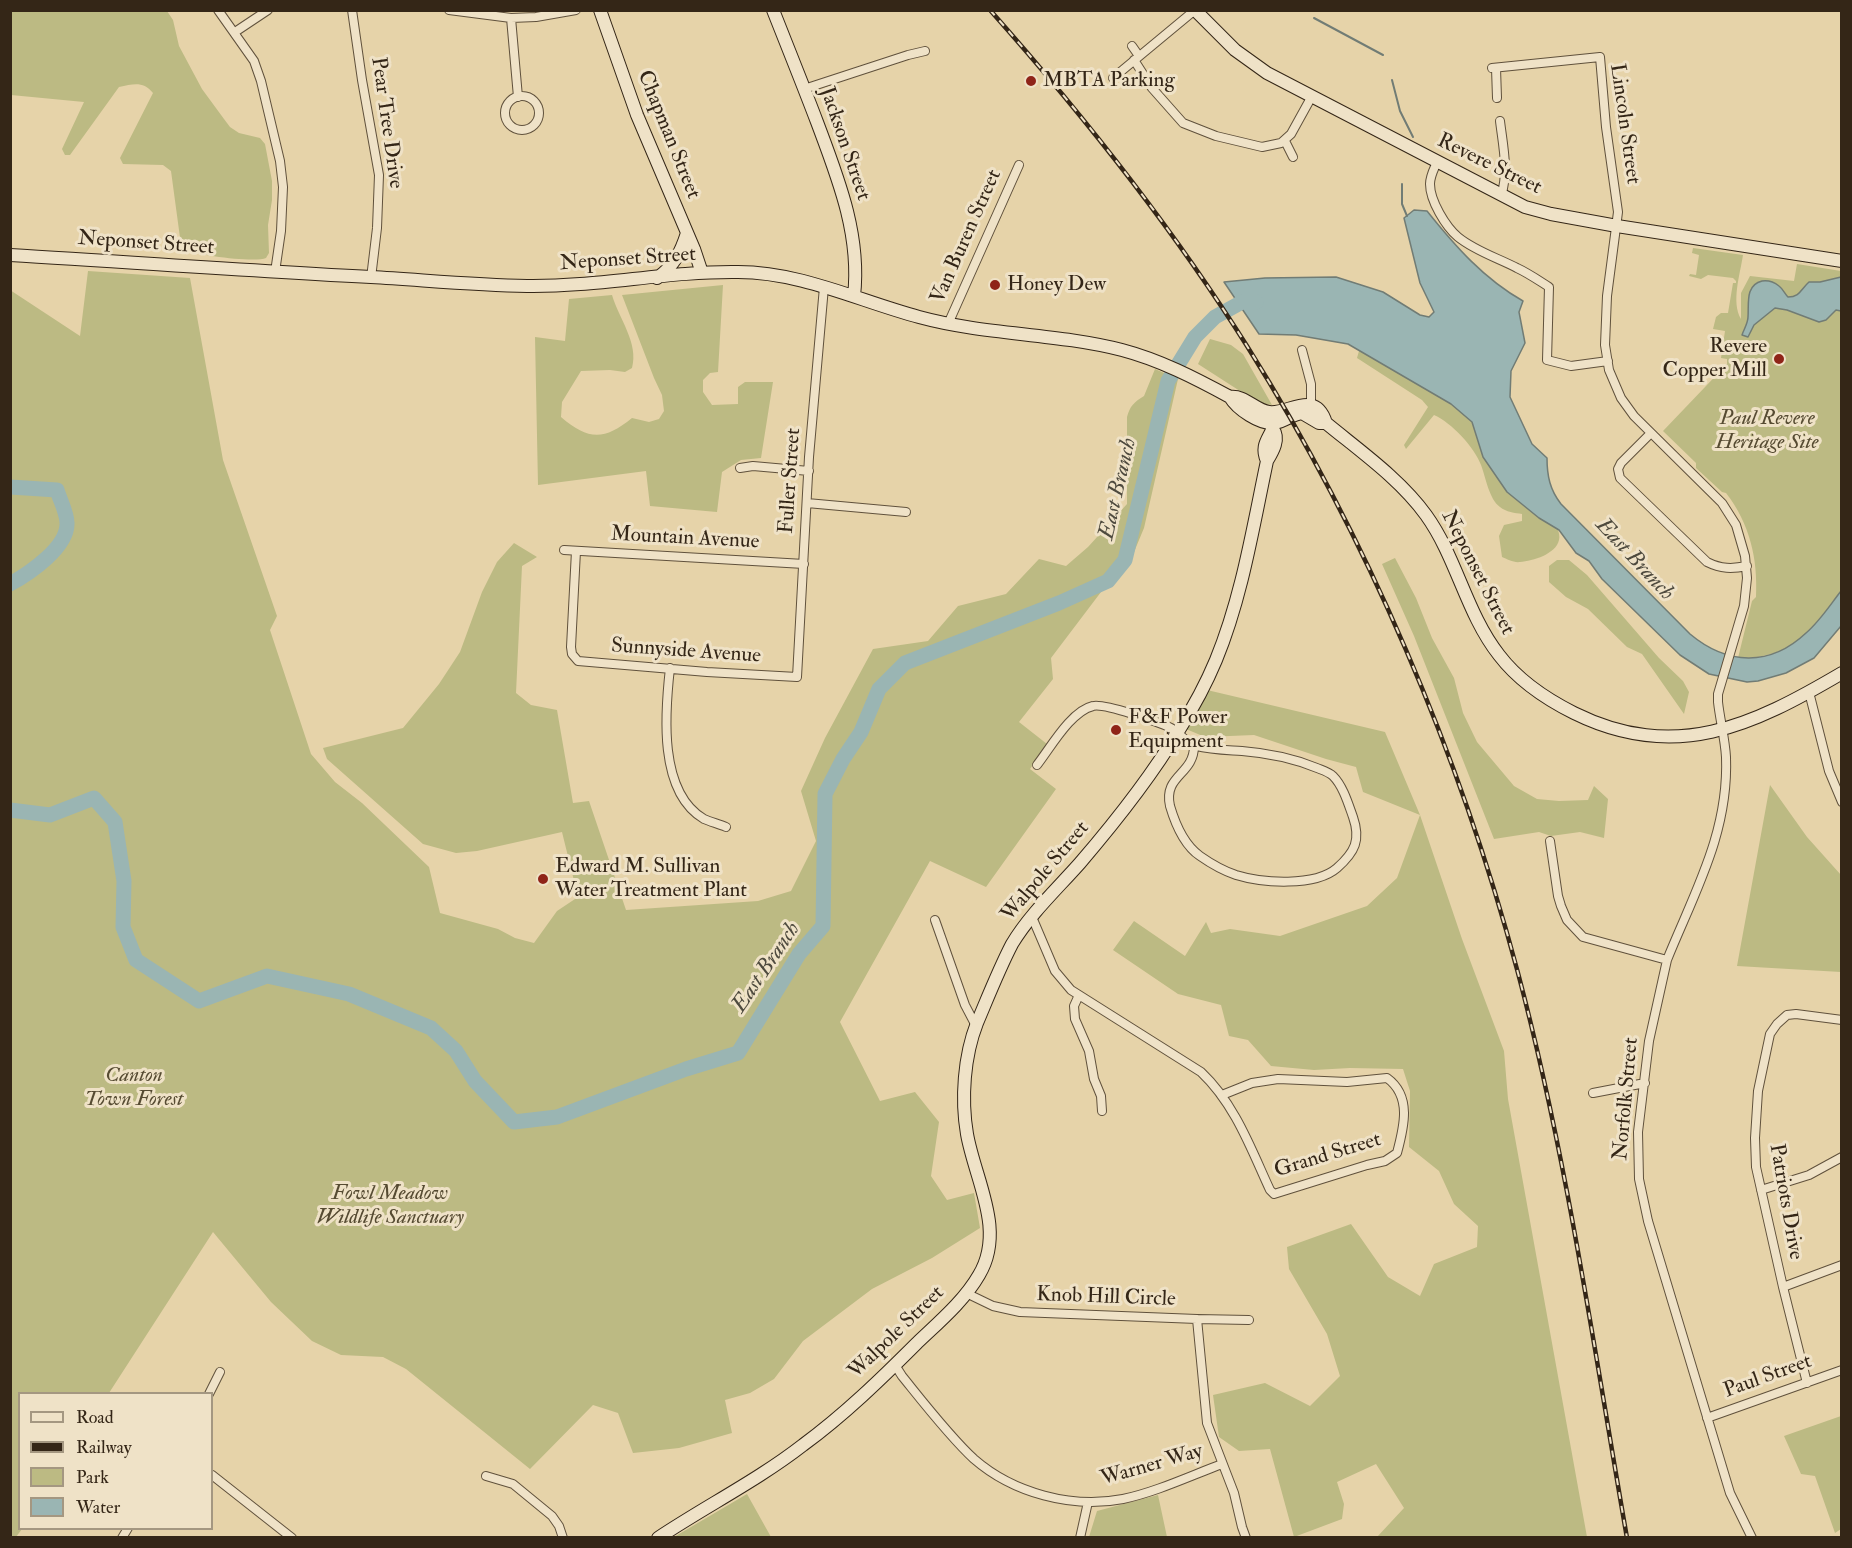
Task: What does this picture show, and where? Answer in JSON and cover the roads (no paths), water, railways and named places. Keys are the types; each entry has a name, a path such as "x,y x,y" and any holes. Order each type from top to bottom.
{"main road":[{"name":"Chapman Street","path":"600,10 637,115 702,273"},
{"name":"Jackson Street","path":"773,10 846,203 855,253 854,296"},
{"name":"Revere Street","path":"1195,10 1247,60 1268,73 1501,196 1535,211 1842,261"},
{"path":"657,278 677,258 687,233"},
{"name":"Neponset Street","path":"10,255 528,286 586,284 702,273 741,272 797,280 948,324 1109,347 1144,356 1189,375 1230,397 1234,405 1263,423 1302,412 1319,423 1326,423"},
{"path":"1273,422 1301,404 1311,406"},
{"name":"Neponset Street","path":"1311,406 1324,417 1326,423 1406,492 1422,510 1438,534 1486,636 1509,668 1560,706 1618,730 1668,736 1722,730 1765,716 1842,673"},
{"name":"Walpole Street","path":"658,1538 804,1445 895,1365 966,1293 978,1277 990,1249 990,1228 967,1134 964,1100 968,1052 976,1026 1012,944 1136,794 1178,733 1201,692 1227,629 1267,461 1272,453 1276,437 1273,422"}],"street":[{"path":"218,10 254,61 280,161 283,187 281,231 275,272"},
{"path":"235,32 268,10"},
{"name":"Pear Tree Drive","path":"352,10 379,175 378,219 371,278"},
{"path":"449,10 511,18 536,17 576,10"},
{"path":"1113,78 1195,10"},
{"path":"511,18 519,97"},
{"path":"1132,46 1152,88 1183,123 1195,129 1262,147 1275,146 1285,141 1296,128 1312,96"},
{"path":"804,89 925,51"},
{"name":"Lincoln Street","path":"1497,98 1494,68 1600,57 1606,127 1618,212 1617,226"},
{"path":"524,96 534,101 539,111 537,122 523,130 514,129 509,125 505,115 507,105 514,98 519,97 524,96"},
{"path":"1500,121 1505,161 1505,186 1501,196"},
{"path":"1285,141 1293,157"},
{"path":"1437,162 1430,184 1432,194 1447,223 1457,236 1471,246 1518,268 1549,287 1547,360 1571,366 1608,361"},
{"name":"Van Buren Street","path":"948,324 1019,165"},
{"name":"Norfolk Street","path":"1617,226 1607,296 1605,345 1621,398 1651,433 1722,503 1740,535 1747,566 1744,606 1720,686 1718,702 1726,758 1718,835 1709,862 1667,960 1649,1041 1638,1132 1639,1179 1648,1221 1730,1492 1752,1538"},
{"name":"Fuller Street","path":"797,677 809,471 824,287"},
{"path":"1302,350 1311,384 1311,406"},
{"path":"1651,433 1621,463 1618,469 1620,478 1707,562 1717,567 1747,566"},
{"path":"740,468 753,466 809,471"},
{"path":"807,503 906,512"},
{"name":"Mountain Avenue","path":"564,550 804,564"},
{"name":"Sunnyside Avenue","path":"576,551 571,647 574,658 582,662 797,677"},
{"path":"670,668 665,711 672,771 691,807 704,819 726,827"},
{"path":"1809,693 1829,771 1842,802"},
{"path":"1038,765 1070,721 1082,710 1095,705 1126,712 1172,728 1194,746 1265,754 1304,762 1326,772 1333,776 1340,785 1347,800 1358,829 1358,842 1343,863 1334,871 1318,877 1295,881 1275,882 1252,879 1234,875 1214,865 1188,845 1179,830 1170,804 1170,788 1177,776 1194,758 1194,746"},
{"path":"1550,841 1561,906 1567,920 1583,937 1667,960"},
{"name":"Grand Street","path":"1032,917 1054,971 1062,982 1201,1072 1222,1095 1274,1194 1385,1161 1397,1153 1405,1117 1403,1097 1387,1078 1347,1082 1278,1079 1252,1083 1222,1095"},
{"path":"935,920 958,986 976,1026"},
{"path":"1079,995 1074,1006 1075,1019 1089,1051 1102,1111"},
{"name":"Patriots Drive","path":"1808,1383 1783,1287 1756,1167 1758,1090 1770,1034 1787,1015 1796,1014 1842,1020"},
{"path":"1593,1093 1645,1083"},
{"path":"1761,1190 1809,1175 1842,1157"},
{"path":"1783,1287 1842,1265"},
{"name":"Knob Hill Circle","path":"966,1293 993,1306 1020,1312 1249,1320"},
{"path":"1197,1319 1205,1412 1246,1538"},
{"name":"Warner Way","path":"895,1365 968,1453 985,1468 1022,1488 1058,1499 1088,1502 1123,1499 1222,1464"},
{"name":"Paul Street","path":"1707,1418 1842,1370"},
{"path":"211,1392 220,1372"},
{"path":"213,1476 292,1538"},
{"path":"486,1476 513,1484 552,1516 558,1523 563,1538"},
{"path":"1080,1538 1088,1502"}],"water":[{"path":"1414,210 1427,211 1471,261 1495,283 1523,301 1519,312 1525,343 1511,371 1510,397 1532,444 1547,458 1550,482 1561,504 1690,634 1719,652 1748,658 1778,652 1811,628 1841,591 1841,626 1814,658 1786,673 1758,681 1747,682 1709,674 1680,655 1602,579 1589,561 1576,553 1559,530 1539,518 1507,492 1483,457 1472,422 1451,404 1348,344 1296,335 1259,334 1224,282 1265,278 1336,277 1383,292 1420,315 1429,317 1434,312 1420,283 1404,218"},
{"path":"1841,277 1841,311 1836,310 1826,320 1819,322 1775,308 1754,325 1748,337 1742,335 1748,319 1750,291 1757,283 1773,282 1788,297 1792,297 1809,282"}],"waterway":[{"path":"1314,18 1383,55"},
{"path":"1392,80 1400,111 1413,137"},
{"path":"1402,184 1402,204 1407,216"},
{"name":"East Branch","path":"10,810 50,815 94,798 115,822 124,881 123,927 136,960 199,1001 267,976 349,994 431,1028 456,1051 475,1081 514,1122 557,1117 686,1069 738,1053 799,954 823,926 825,794 843,759 861,732 879,689 905,663 1059,603 1108,581 1125,560 1168,381 1195,337 1215,317 1242,302 1256,302"},
{"name":"East Branch","path":"10,487 57,490 67,523 66,532 55,550 37,566 10,584"}],"railway":[{"path":"990,10 1126,173 1158,215 1247,346 1332,494 1406,649 1468,810 1495,891 1518,973 1565,1183 1627,1538"}],"place":[{"name":"MBTA Parking","path":"1031,81"},
{"name":"Honey Dew","path":"995,285"},
{"name":"Revere Copper Mill","path":"1779,359"},
{"name":"F&F Power Equipment","path":"1116,730"},
{"name":"Edward M. Sullivan Water Treatment Plant","path":"543,879"}],"park label":[{"name":"Paul Revere Heritage Site","path":"1767,431"},
{"name":"Canton Town Forest","path":"134,1088"},
{"name":"Fowl Meadow Wildlife Sanctuary","path":"390,1206"}]}
